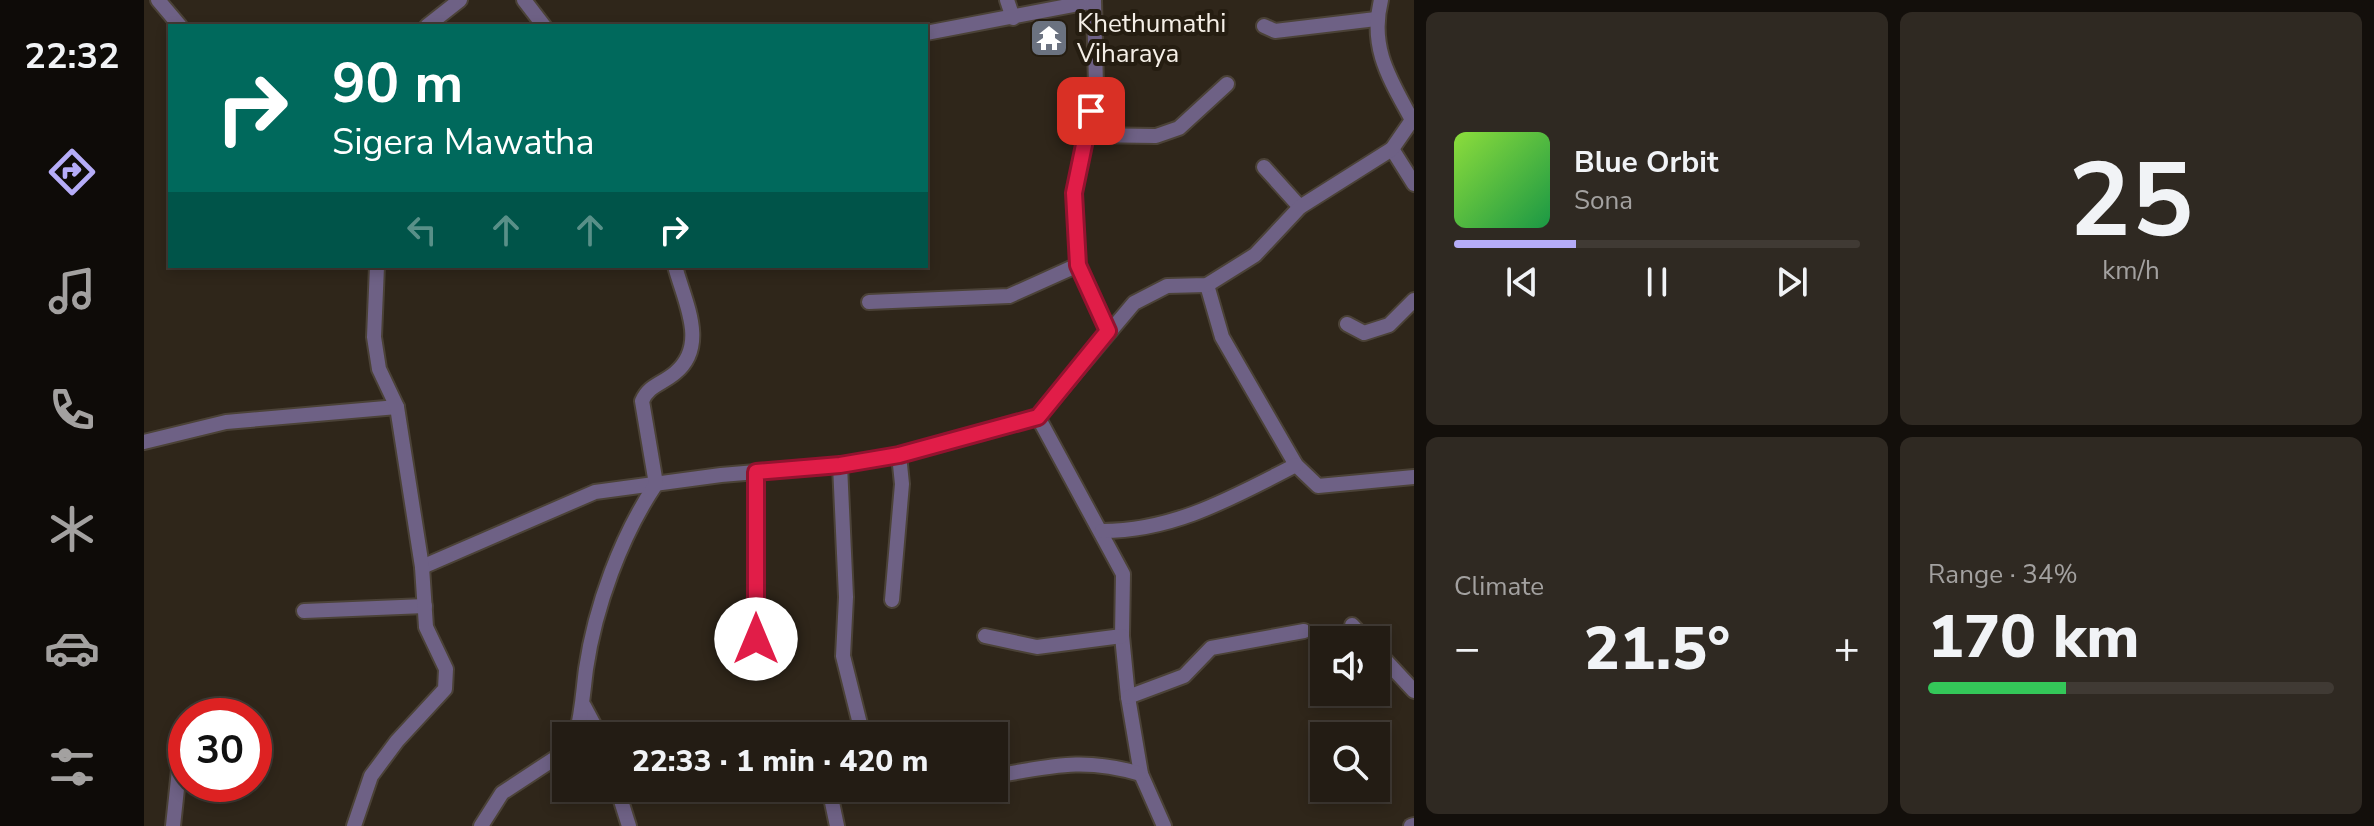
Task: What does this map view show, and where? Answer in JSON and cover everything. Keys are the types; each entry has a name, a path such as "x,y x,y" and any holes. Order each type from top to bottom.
{"street":[{"path":"158,0 178,24"},
{"path":"430,24 460,0"},
{"path":"524,0 542,24"},
{"path":"1007,0 1013,18"},
{"path":"422,567 595,492 840,465 899,455 1038,417 1134,303 1167,286 1207,285 1255,255 1300,207 1392,149 1412,120 1380,61 1376,19 1381,0"},
{"path":"928,33 1094,1 1096,87 1074,193 1078,265 1108,331"},
{"path":"1264,26 1275,31 1376,19"},
{"path":"1086,135 1156,136 1179,128 1227,84"},
{"path":"1392,149 1414,184"},
{"path":"1264,167 1300,207"},
{"path":"869,302 1009,296 1078,265"},
{"path":"354,826 371,776 397,741 445,689 446,669 426,627 422,567 397,407 379,369 374,337 377,268"},
{"path":"580,722 584,706 586,667 614,564 631,521 656,484 642,401 647,390 672,376 687,362 692,337 689,305 676,268"},
{"path":"1207,285 1222,337 1296,465 1318,486 1414,477"},
{"path":"1347,324 1364,333 1389,325 1414,300"},
{"path":"144,442 226,422 397,407"},
{"path":"1038,417 1123,574 1122,636 1128,697 1141,774 1164,826"},
{"path":"892,600 902,484 899,455"},
{"path":"840,465 846,597 843,656 860,722"},
{"path":"1102,531 1166,524 1207,510 1296,465"},
{"path":"756,472 757,667"},
{"path":"304,611 425,606"},
{"path":"1128,697 1184,676 1211,648 1304,631"},
{"path":"985,636 1037,647 1122,636"},
{"path":"1390,665 1414,691"},
{"path":"584,706 593,722"},
{"path":"481,826 502,793 552,760"},
{"path":"1008,774 1063,764 1103,763 1141,774"},
{"path":"173,826 176,802"},
{"path":"621,802 629,826"},
{"path":"832,802 837,826"}],"place":[{"name":"Khethumathi Viharaya","path":"1049,38"}],"route":[{"path":"756,639 756,472 840,465 899,455 1038,417 1108,331 1078,265 1074,193 1091,111"}]}
